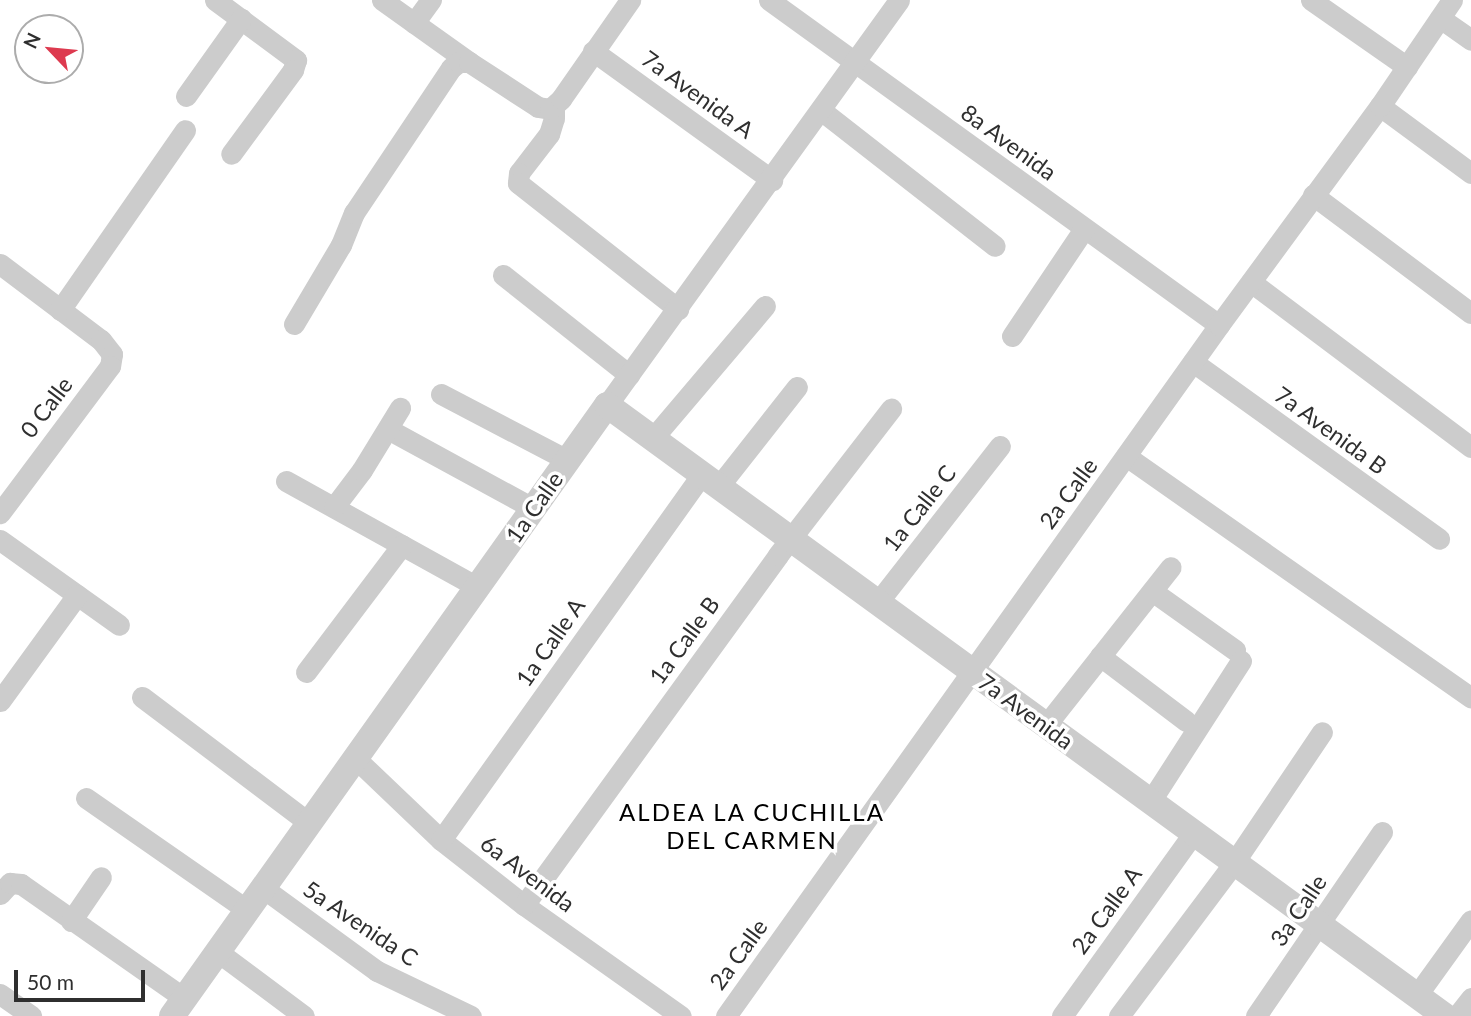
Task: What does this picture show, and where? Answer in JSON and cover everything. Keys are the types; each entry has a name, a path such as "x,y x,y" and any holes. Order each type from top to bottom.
{"street":[{"path":"215,0 296,60 293,71 231,154"},
{"path":"382,0 538,107 554,107"},
{"path":"414,23 432,0"},
{"path":"630,0 554,107 549,134 519,173 518,183 678,309"},
{"name":"8a Avenida","path":"769,0 1219,325"},
{"name":"1a Calle","path":"178,1007 567,460 900,0"},
{"path":"1311,0 1407,67"},
{"name":"2a Calle","path":"726,1016 1219,325 1380,106 1452,0"},
{"path":"1440,18 1471,40"},
{"path":"186,96 241,19"},
{"name":"7a Avenida A","path":"593,51 772,180"},
{"path":"294,324 341,246 354,213 416,118 451,68 459,62 469,62"},
{"path":"1380,106 1471,173"},
{"path":"822,111 995,246"},
{"path":"0,264 60,310 185,130"},
{"path":"1313,195 1471,313"},
{"path":"1012,336 1084,229"},
{"path":"503,275 629,375"},
{"path":"1251,282 1471,447"},
{"path":"653,438 765,306"},
{"name":"0 Calle","path":"0,513 110,366 110,348 60,310"},
{"name":"7a Avenida B","path":"1194,362 1439,539"},
{"name":"1a Calle A","path":"442,840 710,480 797,387"},
{"path":"441,394 567,460"},
{"name":"7a Avenida","path":"607,405 1193,835 1445,1016"},
{"path":"334,507 362,470 400,408"},
{"name":"1a Calle B","path":"524,905 790,540 891,409"},
{"path":"397,434 533,508"},
{"name":"1a Calle C","path":"878,602 1000,446"},
{"path":"1126,456 1471,698"},
{"path":"286,481 477,587"},
{"path":"0,541 119,625"},
{"path":"306,672 402,545"},
{"path":"1046,725 1171,567"},
{"path":"1150,802 1238,655 1152,591"},
{"path":"0,701 77,595"},
{"path":"1100,656 1186,721"},
{"path":"142,697 309,823"},
{"path":"1119,1016 1233,864 1322,732"},
{"name":"6a Avenida","path":"355,758 442,840 653,1008 681,1016"},
{"path":"86,798 247,910"},
{"name":"3a Calle","path":"1256,1016 1321,925 1382,832"},
{"name":"2a Calle A","path":"1062,1016 1193,835"},
{"path":"71,921 101,877"},
{"path":"0,894 10,883 21,884 178,1007"},
{"name":"5a Avenida C","path":"263,888 377,971 471,1016"},
{"path":"1417,995 1471,920"},
{"path":"218,952 304,1016"},
{"path":"0,995 31,1016"},
{"path":"1457,1016 1471,998"}],"district":[{"name":"ALDEA LA CUCHILLA DEL CARMEN","path":"752,826"}]}
